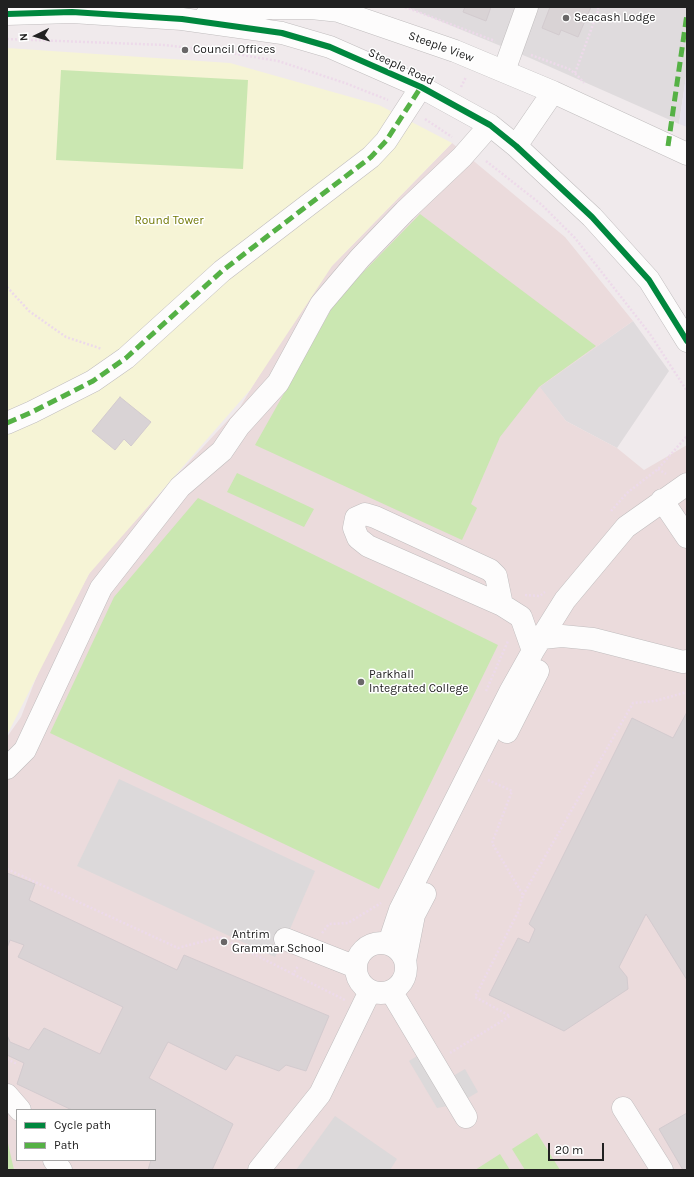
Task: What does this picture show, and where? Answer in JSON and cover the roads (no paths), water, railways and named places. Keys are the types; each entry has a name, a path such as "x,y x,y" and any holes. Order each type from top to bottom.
{"street":[{"path":"504,71 527,7"},
{"name":"Steeple View","path":"182,19 213,13 269,8 334,9 474,58 553,92"},
{"name":"Steeple Road","path":"7,14 72,9 182,19 282,33 330,47 421,87 490,125 516,146 592,216 649,280 687,341"},
{"path":"7,423 93,381 126,358 222,271 371,157 386,141 421,87"},
{"path":"516,146 553,92 687,154"},
{"path":"7,768 25,750 101,588 180,487 222,450 239,426 278,383 320,304 385,232 462,157 490,125"},
{"path":"259,1170 320,1094 375,997 402,981 406,968 414,915 539,668 538,644 513,612 496,576 490,570 375,517 365,514 356,518 354,528 358,538 368,546 513,612 557,594 626,526 687,484"},
{"path":"662,500 687,537"},
{"path":"389,944 400,910 510,692 538,644 557,594"},
{"path":"538,644 562,636 593,639 683,662 687,661"},
{"path":"285,939 356,968"},
{"path":"406,961 398,949 389,944 379,942 364,949 360,954 356,968 358,979 375,997 466,1116"},
{"path":"7,1095 19,1109"},
{"path":"623,1108 662,1170"},
{"path":"55,1161 61,1170"}],"place":[{"name":"Seacash Lodge","path":"566,18"},
{"name":"Council Offices","path":"185,50"},
{"name":"Parkhall Integrated College","path":"361,682"},
{"name":"Antrim Grammar School","path":"224,942"}],"park label":[{"name":"Round Tower","path":"169,221"}]}
